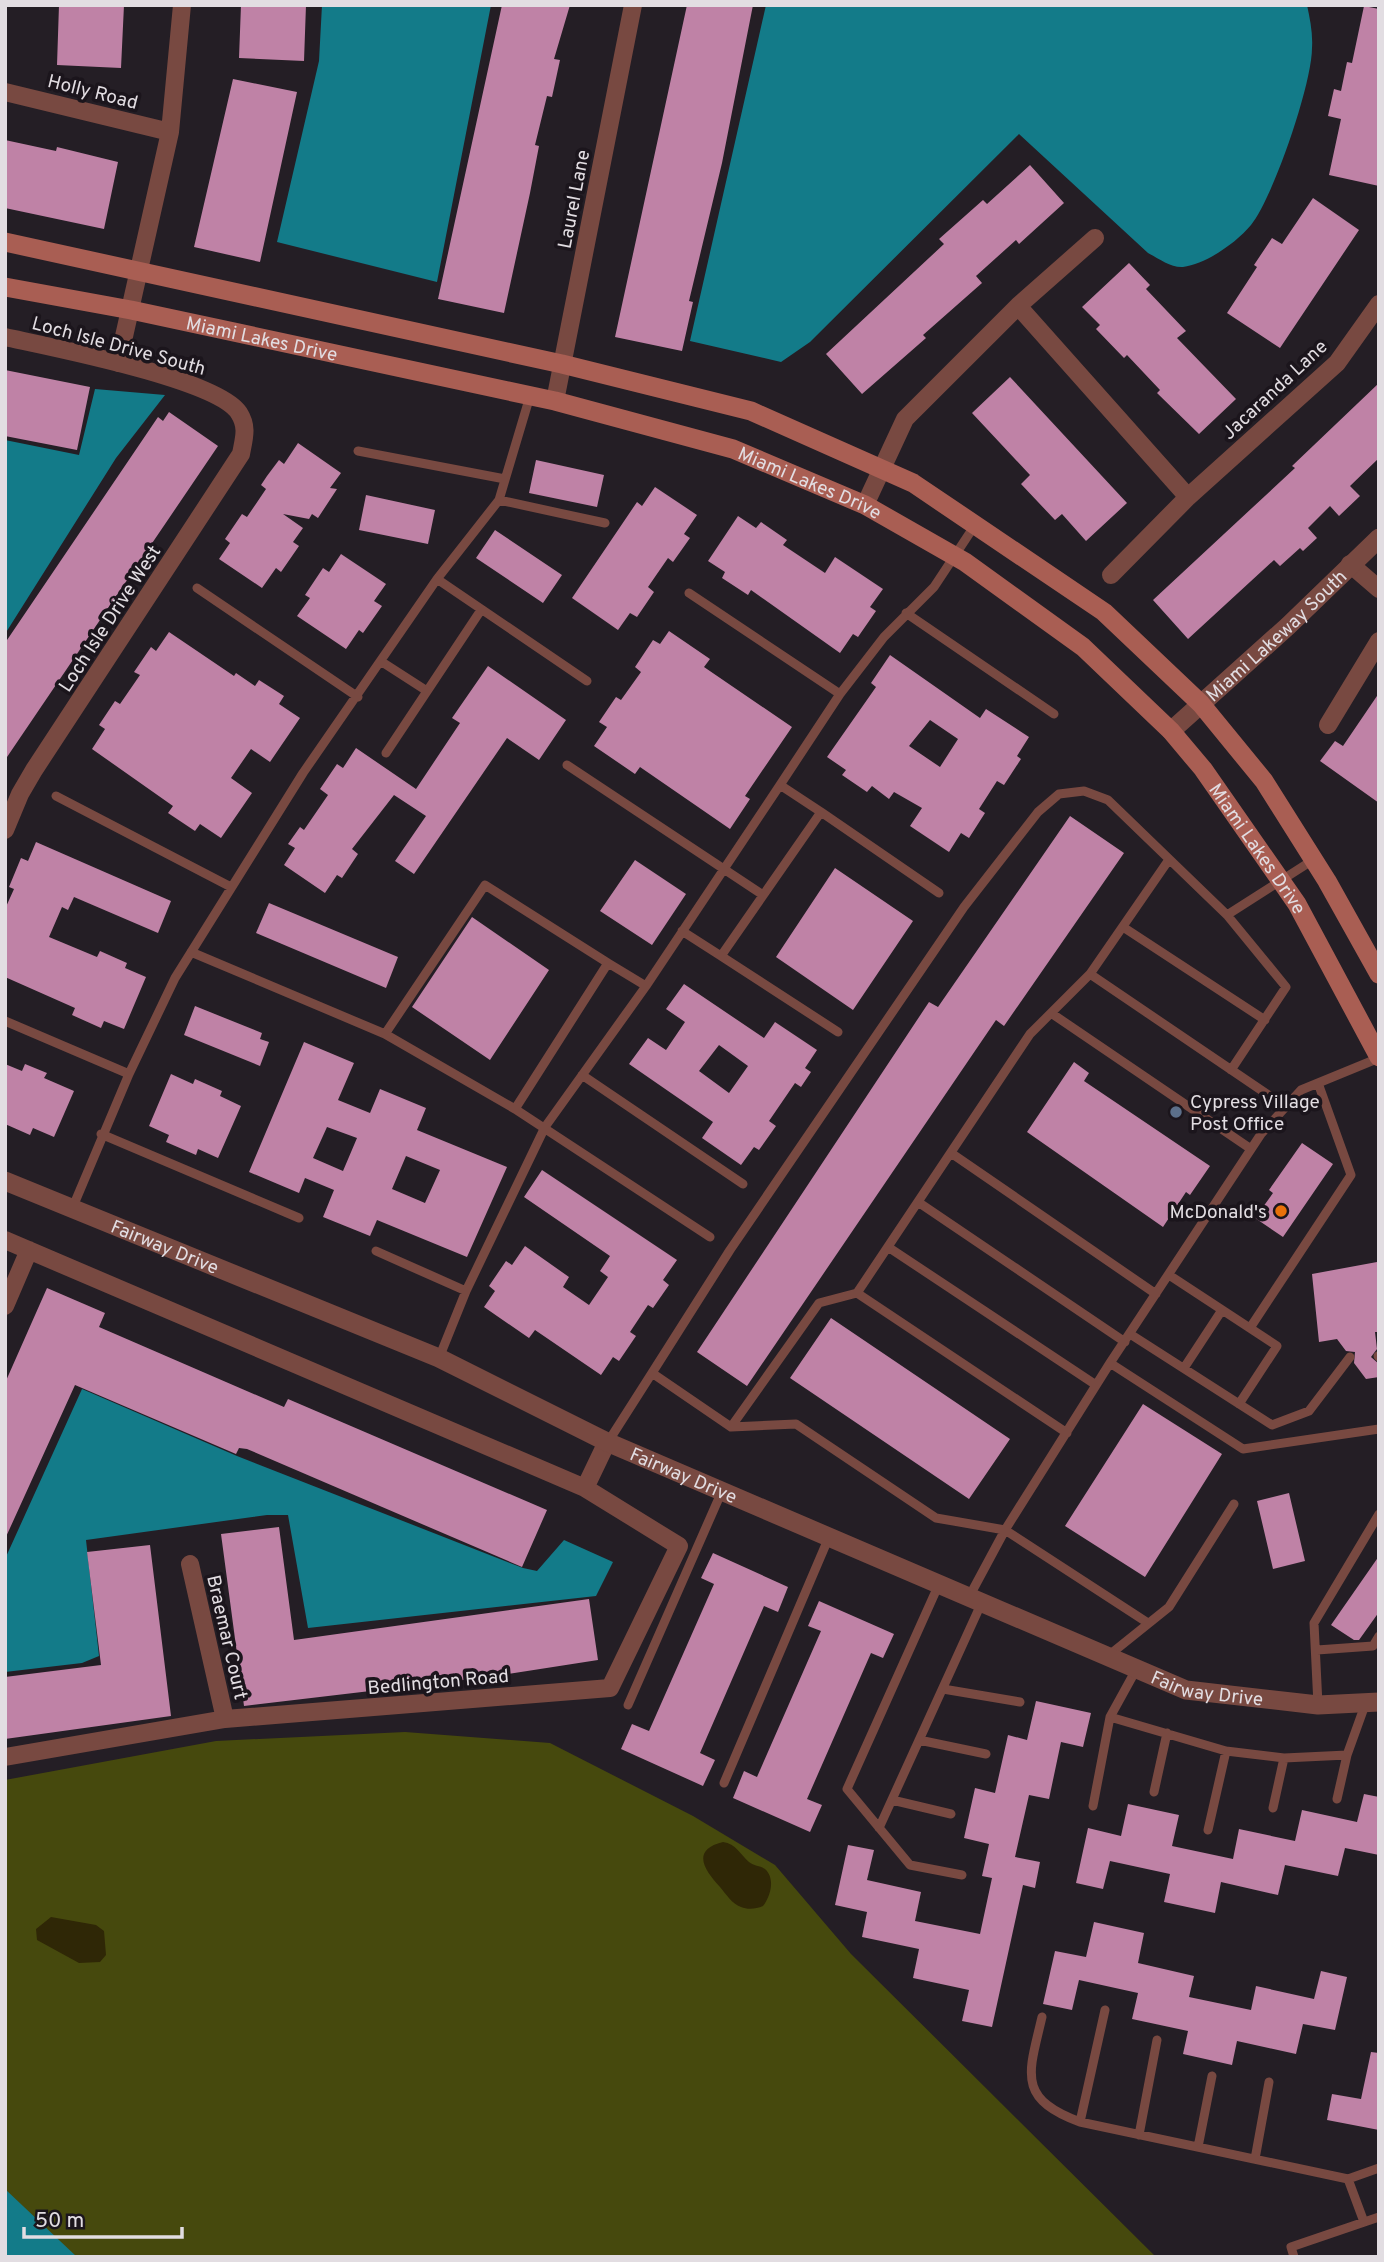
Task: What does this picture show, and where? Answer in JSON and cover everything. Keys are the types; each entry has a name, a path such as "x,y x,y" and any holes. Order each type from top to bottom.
{"main road":[{"name":"Miami Lakes Drive","path":"5,242 562,364 751,411 885,468 976,523 1104,612 1201,704 1264,781 1379,974"},
{"name":"Miami Lakes Drive","path":"5,287 131,310 555,401 733,450 865,505 955,557 1083,647 1171,731 1203,769 1297,904 1379,1058"}],"street":[{"path":"118,363 170,132 182,5"},
{"name":"Laurel Lane","path":"555,401 633,5"},
{"name":"Holly Road","path":"5,92 170,132"},
{"path":"865,505 885,468 905,419 1018,306 1095,238"},
{"name":"Jacaranda Lane","path":"1111,575 1188,497 1337,363 1379,304"},
{"path":"1018,306 1188,497"},
{"name":"Loch Isle Drive South","path":"5,337 118,363 215,394 238,411 246,429"},
{"name":"Loch Isle Drive West","path":"5,830 34,770 241,454 246,429"},
{"name":"Miami Lakeway South","path":"1171,731 1288,626 1349,564 1379,538"},
{"path":"1349,564 1379,589"},
{"path":"1328,725 1379,640"},
{"name":"Fairway Drive","path":"5,1181 439,1358 607,1442 1186,1690 1318,1705 1372,1704"},
{"name":"Bedlington Road","path":"5,1240 585,1488 679,1546 610,1688 225,1719 5,1757"},
{"path":"5,1306 29,1250"},
{"path":"585,1488 607,1442"},
{"name":"Braemar Court","path":"190,1564 225,1719"}],"lane":[{"path":"72,1209 101,1134 175,978 303,773 383,662 437,579 499,500 530,396"},
{"path":"358,451 505,479"},
{"path":"499,500 605,523"},
{"path":"439,1358 466,1291 545,1127 646,986 840,694 906,613 934,587 976,523"},
{"path":"437,579 587,681"},
{"path":"197,588 358,697"},
{"path":"689,593 840,694"},
{"path":"386,753 481,610"},
{"path":"906,613 1055,714"},
{"path":"383,662 427,691"},
{"path":"567,765 763,895"},
{"path":"780,785 939,892"},
{"path":"607,1442 730,1250 964,907 1038,812 1059,794 1083,791 1108,800 1129,817 1168,861 1227,915 1286,988 1231,1070"},
{"path":"56,796 231,887"},
{"path":"721,956 821,812"},
{"path":"1227,915 1313,860"},
{"path":"731,1427 819,1303 857,1293 1030,1034 1090,974 1168,861"},
{"path":"385,1034 485,884 646,986"},
{"path":"1123,927 1265,1020"},
{"path":"682,931 838,1032"},
{"path":"191,952 385,1034 515,1108 710,1237"},
{"path":"515,1108 608,963"},
{"path":"1090,974 1286,1107"},
{"path":"1051,1013 1251,1149"},
{"path":"5,1021 129,1074"},
{"path":"880,1828 943,1689 975,1600 1005,1530 1110,1363 1251,1149 1286,1107 1301,1090 1379,1058"},
{"path":"582,1075 743,1184"},
{"path":"1250,1328 1351,1175 1318,1083"},
{"path":"101,1134 299,1217"},
{"path":"951,1153 1156,1294"},
{"path":"918,1202 1128,1338 1184,1368 1272,1425 1309,1410 1350,1357"},
{"path":"888,1247 1096,1385"},
{"path":"376,1251 466,1291"},
{"path":"1169,1275 1277,1346 1239,1404"},
{"path":"857,1293 1067,1433"},
{"path":"1184,1368 1222,1310"},
{"path":"1110,1363 1243,1449 1379,1429"},
{"path":"652,1373 731,1427 796,1423 936,1518 1005,1530 1148,1623"},
{"path":"628,1705 722,1491"},
{"path":"1108,1656 1169,1606 1234,1504"},
{"path":"1318,1705 1314,1623 1379,1514"},
{"path":"724,1783 829,1537"},
{"path":"939,1584 847,1789 910,1865 962,1875"},
{"path":"1317,1650 1373,1646 1379,1636"},
{"path":"1093,1806 1110,1717 1137,1668"},
{"path":"943,1689 1020,1702"},
{"path":"1337,1799 1347,1755 1372,1704"},
{"path":"1110,1717 1226,1751 1284,1758 1347,1755"},
{"path":"1154,1791 1167,1733"},
{"path":"919,1740 986,1754"},
{"path":"1208,1830 1226,1751"},
{"path":"1273,1808 1284,1758"},
{"path":"892,1800 951,1814"},
{"path":"1080,2122 1105,2010"},
{"path":"1042,2017 1029,2072 1036,2095 1059,2114 1080,2122 1348,2179 1379,2168"},
{"path":"1139,2135 1157,2040"},
{"path":"1198,2147 1212,2076"},
{"path":"1255,2159 1269,2082"},
{"path":"1348,2179 1364,2222"},
{"path":"1294,2257 1291,2247 1379,2217"}],"shaded area":[{"path":"405,1732 550,1743 693,1816 775,1865 851,1954 1156,2257 5,2257 5,1780 216,1741"}],"sand":[{"path":"723,1842 768,1873 771,1888 763,1906 749,1909 738,1906 706,1868 706,1850"},
{"path":"51,1917 96,1925 104,1931 106,1955 100,1962 79,1963 37,1940 36,1929"}],"water":[{"path":"322,5 491,5 437,282 277,242 319,61"},
{"path":"766,5 1307,5 1312,48 1306,87 1290,140 1270,191 1251,225 1220,252 1201,262 1183,267 1169,264 1148,253 1019,134 810,342 781,362 690,341"},
{"path":"95,389 165,395 116,458 5,634 5,440 79,455"},
{"path":"82,1389 237,1456 523,1568 537,1571 564,1540 613,1562 596,1596 308,1628 288,1515 267,1515 86,1540 99,1656 82,1663 5,1672 5,1559"},
{"path":"5,2189 77,2257 5,2257"}],"building":[{"path":"59,5 124,5 121,68 57,65"},
{"path":"241,5 306,5 304,61 239,58"},
{"path":"502,5 570,5 554,59 560,60 552,97 547,96 535,145 539,146 504,313 438,299"},
{"path":"687,5 753,5 722,163 689,301 693,302 682,351 615,337"},
{"path":"1364,6 1379,9 1379,186 1329,175 1341,119 1328,116 1334,89 1341,91 1347,62 1352,63"},
{"path":"233,79 297,92 260,262 194,247"},
{"path":"5,140 56,151 57,147 118,162 104,229 5,208"},
{"path":"1030,165 1064,203 1019,244 1016,240 976,276 982,283 923,335 926,338 862,394 826,354 944,244 939,239 983,200 987,204"},
{"path":"1313,198 1359,230 1280,348 1227,313 1272,238 1282,244"},
{"path":"1129,263 1150,285 1146,289 1186,331 1177,338 1236,399 1199,434 1157,393 1160,390 1127,355 1124,358 1096,329 1100,325 1082,307"},
{"path":"5,370 90,387 77,450 5,436"},
{"path":"1010,377 1127,503 1086,541 1062,514 1055,520 1021,484 1030,475 972,413"},
{"path":"1379,383 1379,458 1350,486 1360,496 1339,516 1330,506 1308,528 1317,538 1303,551 1300,548 1280,566 1274,560 1188,639 1153,600 1295,468 1292,466"},
{"path":"169,412 218,446 5,760 5,643 158,417 163,421"},
{"path":"298,443 341,473 330,488 337,489 318,518 312,514 309,519 283,514 303,528 293,542 299,546 281,572 276,568 262,588 219,559 230,543 225,539 242,514 247,517 266,489 261,485 267,476 279,460 284,464"},
{"path":"536,460 604,475 597,507 529,493"},
{"path":"655,487 697,515 684,534 690,538 673,562 668,558 648,587 654,592 637,617 630,613 618,630 572,598 637,502 642,506"},
{"path":"366,495 435,510 428,544 359,530"},
{"path":"738,516 756,528 761,522 787,540 783,545 825,573 835,557 883,589 870,607 876,611 858,637 853,634 840,653 751,590 748,595 722,578 725,572 708,561"},
{"path":"495,530 562,575 543,603 476,558"},
{"path":"341,554 386,584 374,601 382,606 363,633 359,630 346,649 297,616 310,598 305,595 323,568 329,572"},
{"path":"669,631 710,659 704,667 792,727 745,796 750,799 730,829 640,767 635,774 594,746 607,727 599,722 616,697 621,700 641,672 635,667 653,640 660,644"},
{"path":"169,632 234,676 236,673 255,686 259,680 284,696 279,704 300,718 270,762 251,749 231,778 252,793 221,838 200,824 195,831 168,813 173,806 92,749 105,729 99,725 115,701 120,704 140,675 134,672 151,647 156,651"},
{"path":"890,655 980,718 986,709 1029,737 1017,756 1021,759 1004,785 997,781 979,809 985,813 969,838 961,833 949,852 910,826 922,808 894,792 889,799 872,786 867,792 842,775 846,770 827,757 876,687 871,683","holes":["930,720 958,739 940,767 909,746"]},
{"path":"488,666 566,720 539,760 507,738 414,874 395,861 426,816 394,795 352,849 358,854 342,878 337,875 325,893 284,865 295,848 288,844 300,827 304,830 328,795 320,789 337,764 343,768 356,748 416,789 460,723 452,718"},
{"path":"1379,693 1379,803 1320,761 1335,741 1343,746"},
{"path":"1070,816 1124,853 1004,1026 996,1020 747,1386 697,1352 929,1002 938,1007"},
{"path":"36,842 171,901 158,933 74,897 68,910 62,907 49,937 97,957 100,951 127,963 125,968 146,977 124,1029 104,1021 101,1028 72,1015 75,1008 5,977 5,909 14,889 9,887 21,858 28,861"},
{"path":"635,860 686,894 652,945 600,911"},
{"path":"835,868 913,921 853,1010 776,957"},
{"path":"269,903 398,957 386,988 256,933"},
{"path":"472,917 549,970 490,1060 412,1007"},
{"path":"684,984 764,1038 775,1022 817,1050 805,1068 811,1072 801,1087 795,1083 769,1121 776,1126 759,1150 754,1147 741,1165 702,1138 713,1122 629,1064 648,1038 666,1050 685,1022 666,1009","holes":["719,1045 748,1066 729,1093 699,1071"]},
{"path":"195,1006 262,1033 260,1039 269,1042 260,1066 184,1035"},
{"path":"304,1042 354,1063 338,1100 370,1113 380,1089 426,1108 417,1130 507,1167 467,1257 377,1220 370,1236 323,1217 334,1190 305,1178 299,1193 249,1172","holes":["327,1127 357,1138 343,1171 313,1158","406,1156 440,1170 425,1203 392,1189"]},
{"path":"1074,1062 1089,1073 1084,1081 1210,1166 1190,1195 1186,1192 1163,1227 1027,1132"},
{"path":"5,1064 22,1071 25,1064 47,1073 44,1078 74,1091 54,1137 33,1128 30,1135 5,1124"},
{"path":"171,1074 193,1084 195,1079 222,1091 220,1096 241,1106 218,1158 198,1149 196,1155 166,1142 169,1135 149,1126"},
{"path":"1302,1143 1333,1164 1283,1237 1255,1218 1273,1193 1269,1190"},
{"path":"542,1170 677,1260 663,1280 669,1285 653,1308 648,1305 630,1332 636,1336 619,1361 613,1357 601,1375 535,1330 529,1338 484,1307 495,1291 489,1286 506,1261 512,1265 525,1246 569,1277 563,1287 589,1305 608,1277 600,1271 610,1256 524,1197"},
{"path":"1377,1262 1379,1332 1375,1332 1377,1349 1371,1357 1379,1364 1379,1377 1366,1379 1354,1363 1355,1352 1346,1351 1337,1339 1319,1342 1312,1274"},
{"path":"47,1288 105,1313 99,1327 284,1407 288,1399 547,1510 522,1567 247,1449 239,1448 236,1454 75,1385 5,1539 5,1383"},
{"path":"831,1318 1010,1439 969,1499 790,1378"},
{"path":"1143,1404 1222,1454 1145,1577 1065,1526"},
{"path":"1289,1493 1305,1561 1273,1569 1257,1501"},
{"path":"279,1527 294,1640 589,1599 598,1660 489,1677 244,1706 221,1534"},
{"path":"150,1545 171,1716 5,1739 5,1677 101,1665 87,1552"},
{"path":"713,1553 788,1587 778,1612 764,1606 700,1753 715,1760 703,1786 621,1749 632,1724 649,1731 714,1584 701,1578"},
{"path":"1379,1556 1379,1612 1359,1640 1354,1640 1331,1625"},
{"path":"819,1601 894,1634 883,1658 871,1653 807,1799 822,1805 810,1832 733,1798 744,1771 757,1777 821,1631 808,1626"},
{"path":"1036,1701 1091,1713 1083,1747 1061,1742 1049,1799 1029,1795 1015,1857 1040,1862 1035,1888 1023,1885 992,2027 962,2021 969,1990 913,1978 919,1949 862,1937 867,1912 835,1905 848,1845 874,1850 867,1880 921,1892 915,1921 980,1934 992,1878 982,1876 989,1844 964,1838 975,1788 995,1793 1008,1735 1027,1740"},
{"path":"1364,1794 1379,1797 1379,1855 1345,1848 1338,1876 1285,1865 1278,1895 1221,1882 1215,1913 1164,1902 1170,1874 1110,1861 1103,1889 1076,1883 1088,1828 1121,1836 1128,1804 1179,1815 1172,1846 1233,1859 1239,1829 1295,1841 1302,1810 1357,1822"},
{"path":"1094,1922 1144,1933 1138,1963 1194,1976 1189,1997 1251,2010 1256,1986 1314,1999 1321,1971 1347,1977 1335,2030 1303,2024 1296,2054 1237,2041 1232,2065 1183,2054 1188,2031 1132,2019 1138,1993 1079,1980 1072,2010 1043,2004 1055,1951 1086,1957"},
{"path":"1371,2052 1379,2053 1379,2130 1327,2120 1332,2094 1361,2099"}],"place":[{"name":"Cypress Village Post Office","path":"1176,1112"},
{"name":"McDonald's","path":"1281,1211"}]}
